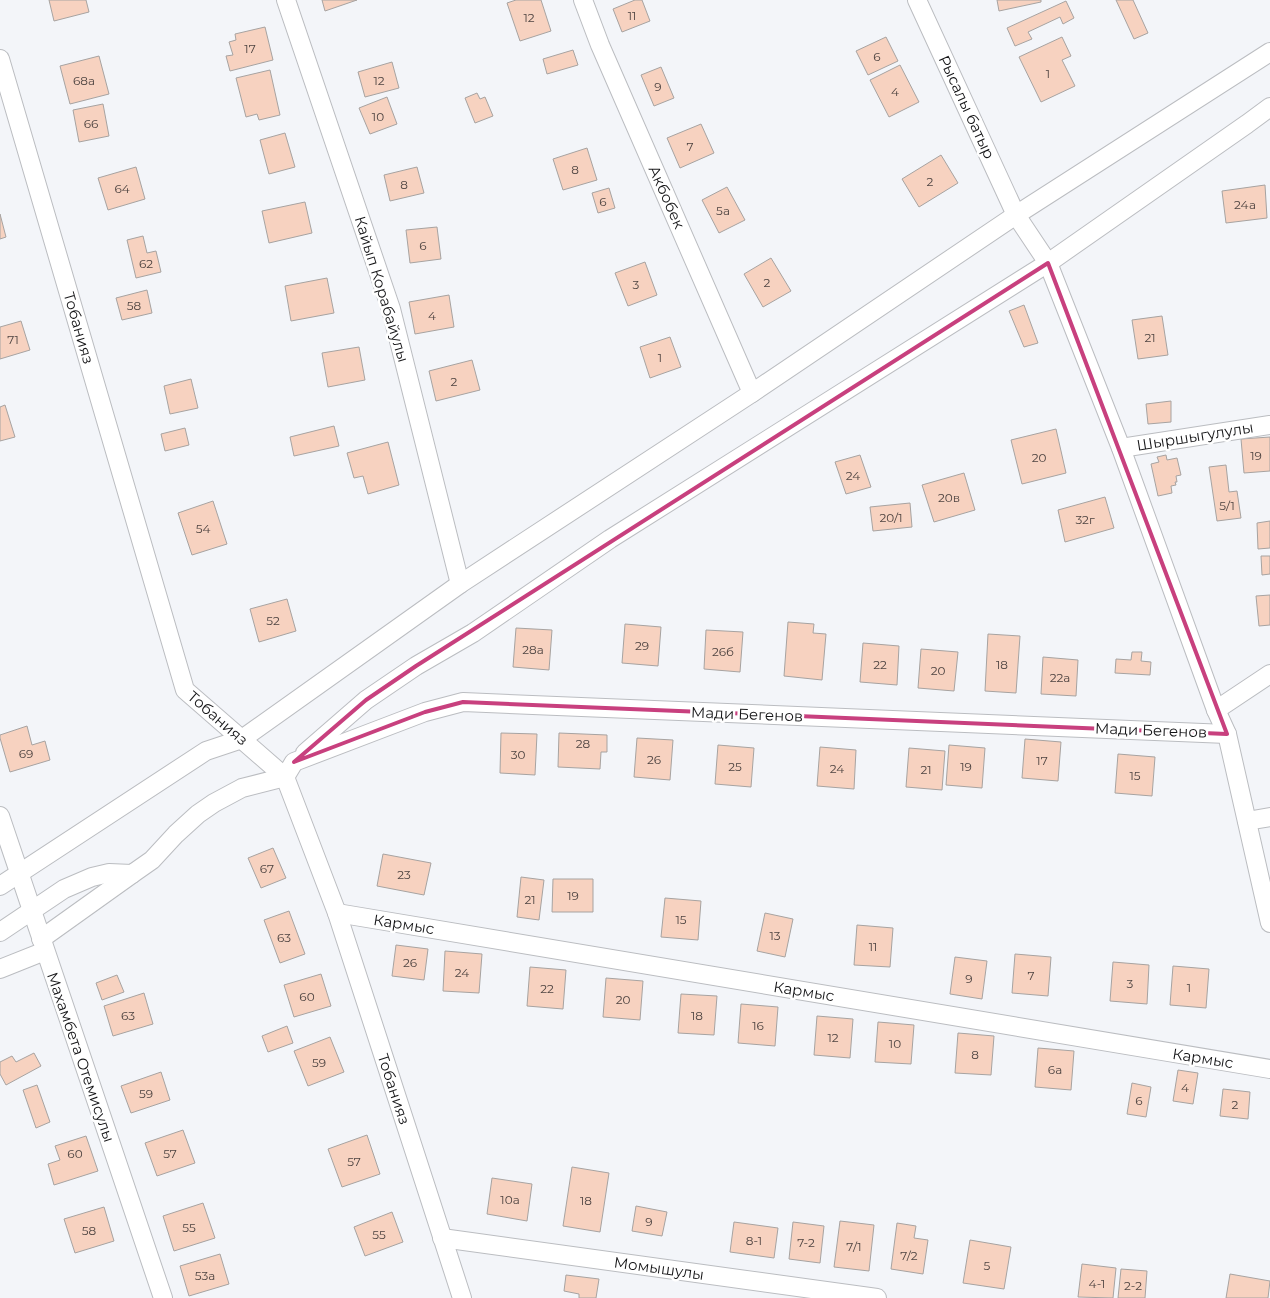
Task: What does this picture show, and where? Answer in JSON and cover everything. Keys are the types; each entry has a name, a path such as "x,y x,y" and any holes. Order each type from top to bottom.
{"street":[{"name":"Кайып Корабайулы","path":"286,0 391,309 460,584"},
{"name":"Акбобек","path":"583,0 600,45 752,393"},
{"name":"Рысалы батыр","path":"917,0 1016,215 1048,262 1121,448 1216,710 1227,734 1270,924"},
{"path":"0,886 206,751 242,740 460,584 752,393 1016,215 1270,52"},
{"name":"Тобанияз","path":"0,59 185,690 242,740 290,770 462,1298"},
{"path":"290,770 366,700 416,666 473,633 610,539 1048,262 1270,107"},
{"path":"1247,124 1270,121"},
{"name":"Шыршыгулулы","path":"1121,448 1270,425"},
{"path":"1216,710 1270,674"},
{"name":"Мади Бегенов","path":"0,969 43,945 152,860 176,834 198,814 214,803 242,788 290,770 425,712 463,702 1227,734"},
{"name":"Махамбета Отемисулы","path":"0,816 163,1298"},
{"path":"1247,821 1270,817"},
{"path":"0,932 64,888 92,877 110,873 132,874"},
{"name":"Кармыс","path":"337,913 1270,1069"},
{"name":"Момышулы","path":"442,1238 877,1298"}],"highlighted area":[{"path":"1048,263 1227,734 463,702 425,712 294,762 366,700 416,666"}],"building":[{"path":"49,0 86,0 89,12 54,21"},
{"path":"322,0 357,0 325,11"},
{"path":"516,0 541,0 551,31 520,41 507,3"},
{"path":"635,0 642,0 650,21 622,32 613,9"},
{"path":"997,0 1041,0 1041,2 999,11"},
{"path":"1116,0 1133,0 1148,33 1134,39"},
{"path":"1066,1 1074,18 1063,24 1060,17 1028,32 1032,39 1015,46 1007,28"},
{"path":"265,27 273,60 230,71 226,56 233,55 229,42 236,40 235,34"},
{"path":"886,37 898,61 868,75 856,51"},
{"path":"1062,37 1071,56 1062,60 1075,86 1041,102 1019,57"},
{"path":"573,50 578,65 547,74 543,59"},
{"path":"99,56 109,94 70,104 60,66"},
{"path":"392,62 399,88 365,97 358,72"},
{"path":"900,65 919,102 889,117 870,80"},
{"path":"661,67 674,98 654,106 641,75"},
{"path":"270,70 280,115 259,120 257,114 246,117 236,78"},
{"path":"477,93 480,99 485,97 493,116 475,123 465,98"},
{"path":"387,97 397,124 370,134 359,108"},
{"path":"103,104 109,136 79,142 73,110"},
{"path":"701,124 714,153 680,168 667,138"},
{"path":"285,133 295,167 269,174 260,140"},
{"path":"587,148 597,180 563,190 553,159"},
{"path":"941,155 958,183 919,207 902,179"},
{"path":"136,167 145,199 108,210 98,178"},
{"path":"417,167 424,193 390,201 384,175"},
{"path":"1265,185 1267,218 1226,223 1222,191"},
{"path":"727,187 745,220 719,233 702,200"},
{"path":"609,188 615,208 598,213 592,193"},
{"path":"305,202 312,233 269,243 262,211"},
{"path":"0,214 6,237 0,239"},
{"path":"437,227 441,259 410,263 406,230"},
{"path":"143,236 147,253 156,251 161,272 136,278 127,240"},
{"path":"771,258 791,291 763,307 744,274"},
{"path":"645,262 657,295 628,306 615,273"},
{"path":"327,278 334,313 291,321 285,286"},
{"path":"147,290 152,313 122,320 116,298"},
{"path":"449,295 454,327 415,334 409,302"},
{"path":"1024,305 1038,343 1024,347 1009,311"},
{"path":"1162,316 1168,355 1138,359 1132,320"},
{"path":"21,321 30,350 0,359 0,327"},
{"path":"670,337 681,367 650,378 640,347"},
{"path":"359,347 365,380 328,387 322,353"},
{"path":"472,360 480,390 436,401 429,371"},
{"path":"191,379 198,408 170,414 164,386"},
{"path":"1171,401 1171,422 1148,424 1146,404"},
{"path":"5,405 15,437 0,441 0,407"},
{"path":"334,426 339,446 294,456 290,437"},
{"path":"185,428 189,445 165,451 161,434"},
{"path":"1056,429 1066,473 1022,484 1011,440"},
{"path":"1270,437 1270,471 1244,473 1241,439"},
{"path":"388,442 399,485 368,494 363,476 354,478 347,453"},
{"path":"860,455 871,487 846,494 835,462"},
{"path":"1166,455 1167,460 1177,458 1181,475 1176,476 1176,485 1171,486 1172,493 1158,496 1151,464 1159,462 1157,457"},
{"path":"1226,465 1229,492 1237,491 1241,518 1217,521 1209,467"},
{"path":"964,473 975,510 934,522 922,485"},
{"path":"1105,497 1114,528 1065,542 1058,510"},
{"path":"213,501 227,544 192,555 178,513"},
{"path":"910,503 912,527 873,531 870,507"},
{"path":"1270,521 1270,548 1258,549 1257,523"},
{"path":"1261,556 1270,556 1270,574 1262,575"},
{"path":"1270,595 1270,625 1259,626 1256,596"},
{"path":"287,599 296,631 259,642 250,609"},
{"path":"788,622 814,624 813,633 826,634 822,680 784,676"},
{"path":"625,624 661,627 658,666 622,663"},
{"path":"516,628 552,630 549,670 513,667"},
{"path":"706,630 743,632 740,672 704,669"},
{"path":"988,634 1020,636 1016,693 985,691"},
{"path":"863,643 899,646 897,685 860,682"},
{"path":"921,649 958,652 954,691 918,688"},
{"path":"1132,652 1142,652 1141,661 1151,662 1150,675 1115,673 1116,659 1131,660"},
{"path":"1043,657 1078,660 1076,696 1041,694"},
{"path":"27,726 32,745 45,741 50,760 10,772 0,735"},
{"path":"501,733 537,734 535,775 500,773"},
{"path":"559,733 607,735 607,752 601,752 600,769 558,767"},
{"path":"637,738 673,740 670,780 634,777"},
{"path":"1025,739 1061,742 1058,781 1022,778"},
{"path":"718,745 754,748 751,787 715,784"},
{"path":"949,745 985,748 982,788 946,785"},
{"path":"820,747 856,750 854,789 817,786"},
{"path":"909,748 945,751 942,790 906,787"},
{"path":"1118,754 1155,757 1152,796 1115,793"},
{"path":"273,848 286,878 261,888 248,858"},
{"path":"383,854 431,863 424,895 377,886"},
{"path":"521,877 544,880 539,920 517,917"},
{"path":"553,879 593,879 593,912 552,912"},
{"path":"665,898 701,901 698,940 661,937"},
{"path":"289,911 305,954 280,963 264,920"},
{"path":"765,913 793,919 785,957 757,951"},
{"path":"857,925 893,928 890,967 854,965"},
{"path":"396,945 428,949 424,980 392,976"},
{"path":"445,951 482,954 479,993 443,991"},
{"path":"1015,954 1051,957 1048,996 1012,993"},
{"path":"955,957 987,961 982,999 950,994"},
{"path":"1113,962 1149,965 1147,1004 1110,1001"},
{"path":"1173,966 1209,969 1206,1008 1170,1005"},
{"path":"530,967 566,970 563,1009 527,1006"},
{"path":"321,974 331,1006 294,1017 284,985"},
{"path":"117,975 124,992 102,1000 96,983"},
{"path":"606,978 643,981 640,1020 603,1017"},
{"path":"144,993 153,1024 113,1036 104,1006"},
{"path":"681,994 717,996 714,1035 678,1033"},
{"path":"741,1004 778,1007 775,1046 738,1043"},
{"path":"817,1016 853,1019 850,1058 814,1055"},
{"path":"878,1022 914,1025 911,1064 875,1062"},
{"path":"287,1026 293,1043 268,1052 262,1036"},
{"path":"958,1033 994,1036 991,1075 955,1073"},
{"path":"330,1037 344,1072 308,1086 294,1051"},
{"path":"1038,1048 1074,1051 1071,1090 1035,1087"},
{"path":"34,1053 41,1066 6,1085 0,1074 0,1062 12,1056 16,1062"},
{"path":"1178,1070 1198,1073 1193,1104 1173,1101"},
{"path":"161,1072 170,1100 131,1113 121,1086"},
{"path":"1132,1083 1151,1087 1146,1117 1127,1114"},
{"path":"37,1085 50,1122 36,1128 23,1090"},
{"path":"1223,1089 1250,1092 1248,1119 1220,1116"},
{"path":"183,1130 195,1163 157,1176 145,1143"},
{"path":"367,1135 380,1174 342,1187 328,1149"},
{"path":"86,1136 98,1171 54,1185 48,1164 60,1160 55,1146"},
{"path":"572,1167 609,1173 600,1232 563,1226"},
{"path":"492,1178 532,1184 527,1221 487,1214"},
{"path":"203,1203 215,1238 174,1251 163,1216"},
{"path":"636,1206 667,1212 662,1236 632,1231"},
{"path":"104,1207 114,1241 75,1253 64,1219"},
{"path":"392,1212 403,1242 365,1256 354,1227"},
{"path":"840,1221 874,1225 869,1271 834,1267"},
{"path":"734,1222 778,1228 774,1258 730,1252"},
{"path":"793,1222 824,1226 820,1263 789,1259"},
{"path":"897,1223 916,1226 914,1238 928,1240 923,1274 891,1269"},
{"path":"970,1240 1011,1247 1004,1289 963,1283"},
{"path":"220,1254 229,1284 189,1296 180,1266"},
{"path":"1082,1264 1116,1268 1113,1298 1078,1297"},
{"path":"1121,1269 1147,1271 1145,1298 1118,1298"},
{"path":"1230,1274 1270,1281 1268,1298 1226,1298"},
{"path":"566,1275 599,1279 596,1298 579,1298 579,1294 564,1291"}]}
